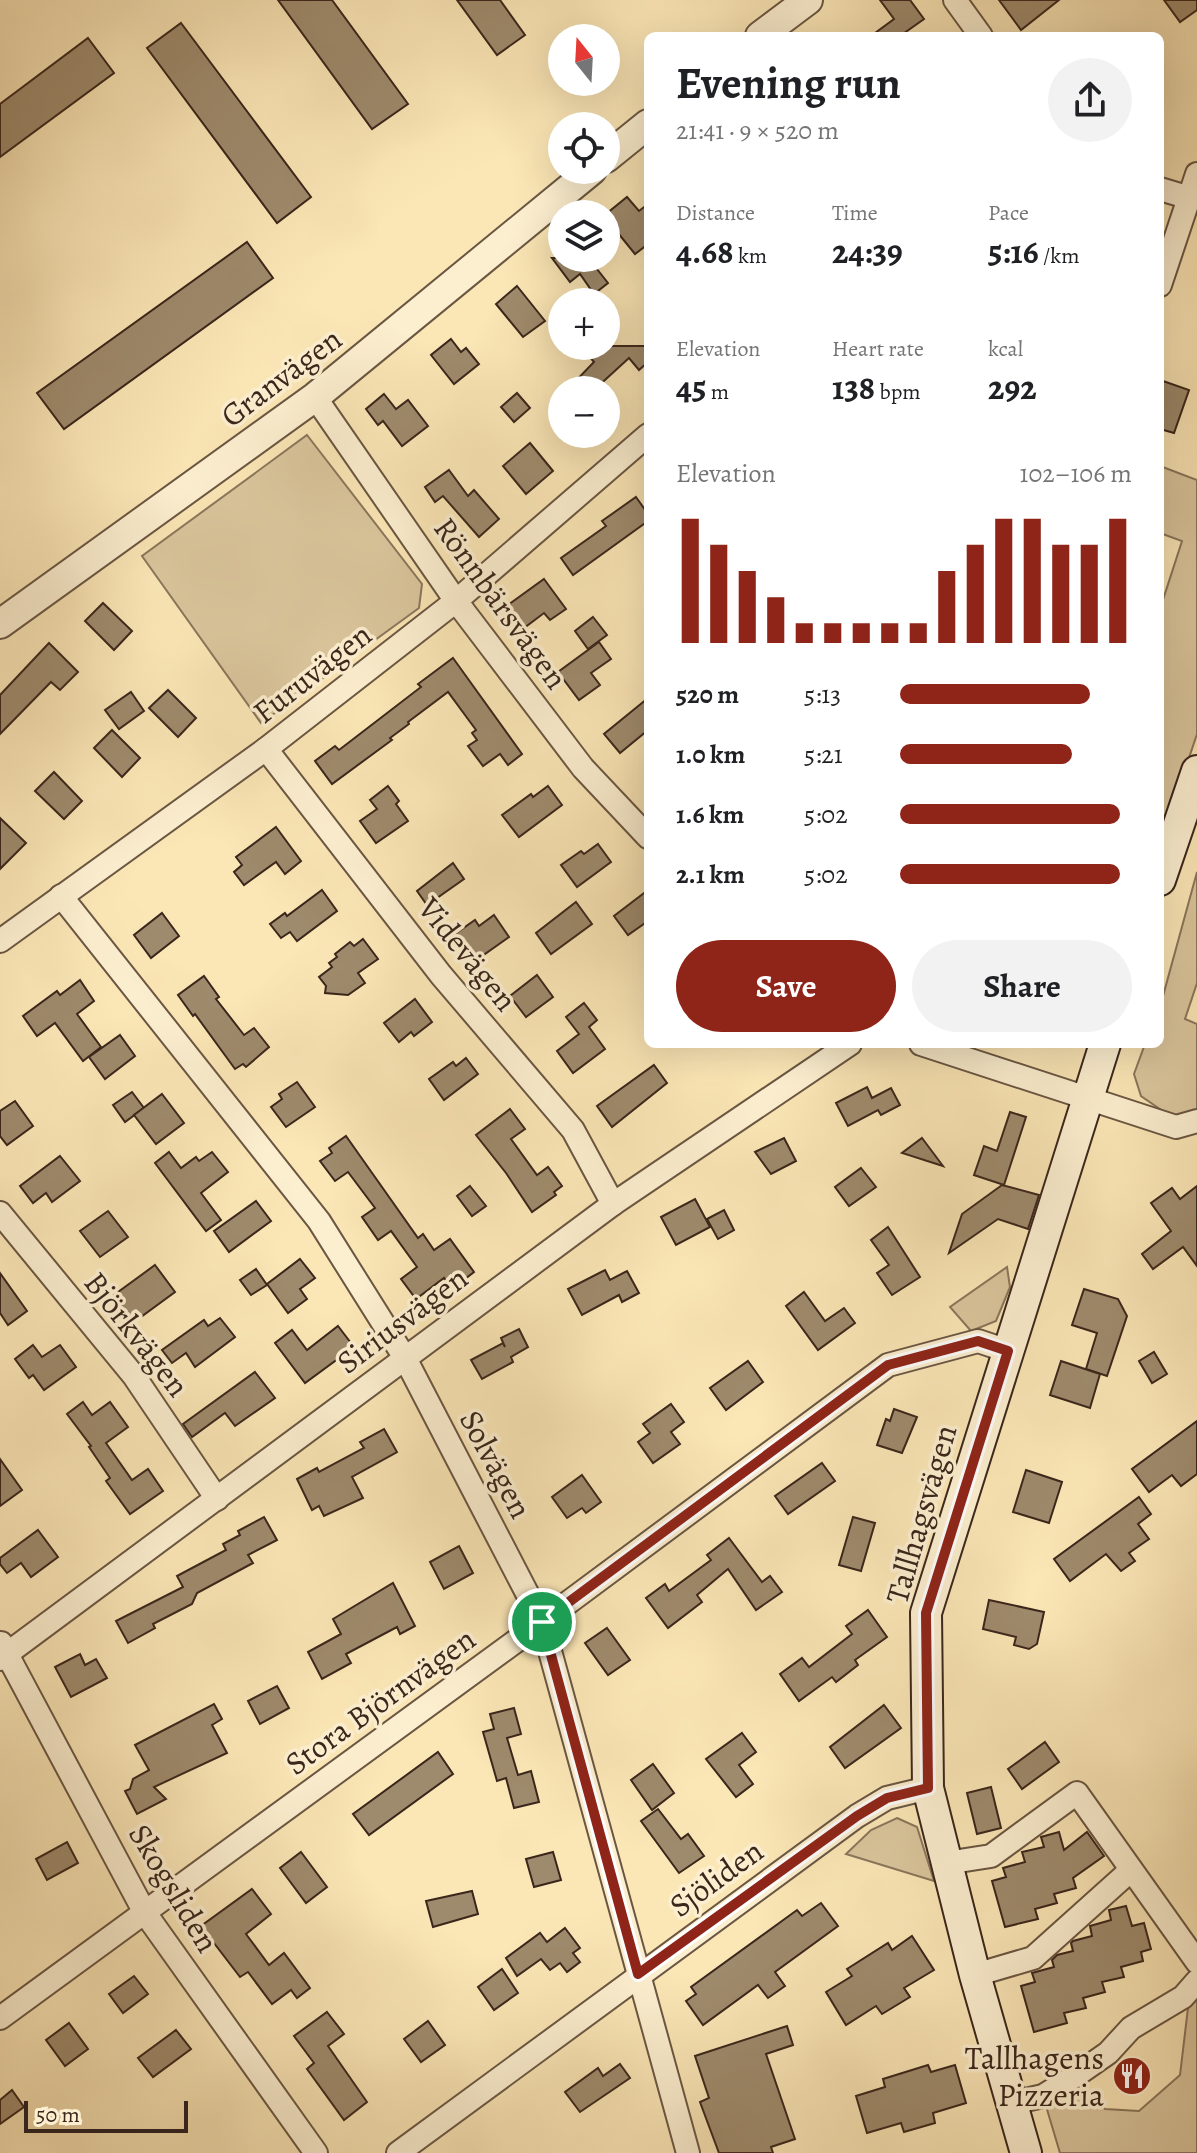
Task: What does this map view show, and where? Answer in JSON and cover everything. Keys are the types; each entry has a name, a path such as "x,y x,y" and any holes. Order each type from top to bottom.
{"main road":[{"path":"1164,868 1197,771"},
{"name":"Tallhagsvägen","path":"1026,2153 975,1975 928,1788 926,1613 1104,1048"}],"street":[{"path":"765,32 808,0"},
{"path":"955,0 978,32"},
{"path":"620,147 644,127"},
{"path":"1164,273 1197,174"},
{"name":"Granvägen","path":"0,624 315,397 575,184"},
{"path":"1164,190 1190,198"},
{"name":"Rönnbärsvägen","path":"315,397 456,601 583,768 644,833"},
{"name":"Furuvägen","path":"0,941 266,749 456,601 644,442"},
{"name":"Videvägen","path":"266,749 441,975 573,1130 613,1204"},
{"name":"Solvägen","path":"61,896 319,1221 405,1358 542,1622 688,2153"},
{"name":"Siriusvägen","path":"2,1651 217,1499 613,1204 844,1048"},
{"path":"934,1048 1176,1127 1197,1121"},
{"name":"Björkvägen","path":"0,1213 134,1376 217,1499"},
{"name":"Stora Björnvägen","path":"0,2018 888,1365 978,1341 1008,1351"},
{"name":"Skogsliden","path":"2,1651 145,1913 316,2153"},
{"name":"Sjöliden","path":"398,2153 857,1816 887,1798 928,1788"},
{"path":"946,1863 991,1856 1077,1793 1197,1962"},
{"path":"975,1975 1033,1958 1131,1870"},
{"path":"1012,2103 1043,2096 1075,2076 1108,2053 1131,2028 1183,1997 1197,1981"}],"shaded area":[{"path":"307,435 422,584 419,608 261,723 142,556"},
{"path":"1164,468 1197,480 1197,734 1164,832 1164,597 1182,541 1164,534"},
{"path":"1197,872 1197,983 1185,1019 1197,1024 1197,1111 1170,1116 1141,1096 1134,1074 1144,1048 1164,1048 1164,992"},
{"path":"1007,1267 1010,1287 996,1321 971,1331 950,1307"},
{"path":"897,1818 917,1827 934,1881 846,1854 871,1830"},
{"path":"1197,1999 1197,2153 1060,2153 1043,2096 1075,2076 1105,2109 1139,2111 1180,2075 1188,2008"}],"building":[{"path":"278,0 332,0 408,104 372,129"},
{"path":"457,0 500,0 525,35 497,55"},
{"path":"880,0 910,0 924,19 906,32 876,32 894,19"},
{"path":"999,0 1059,0 1021,30"},
{"path":"1164,0 1197,0 1197,10 1180,22"},
{"path":"181,23 311,197 277,223 147,48"},
{"path":"88,38 114,73 0,157 0,104"},
{"path":"627,197 639,211 644,207 644,247 635,254 620,235 620,203"},
{"path":"247,242 273,278 64,429 37,393"},
{"path":"562,272 599,272 608,283 602,288 590,288 580,274 570,282"},
{"path":"517,286 545,321 523,337 496,304"},
{"path":"451,339 461,352 466,348 479,364 454,384 431,355"},
{"path":"620,346 644,346 644,366 639,370 629,358 609,376 580,376 594,362 592,360 620,360"},
{"path":"1164,381 1189,390 1174,433 1164,430"},
{"path":"517,393 530,408 514,422 501,407"},
{"path":"384,394 396,409 408,400 428,426 402,446 383,421 378,425 366,409"},
{"path":"530,443 553,471 526,494 503,466"},
{"path":"449,470 468,496 474,490 499,519 479,537 443,496 435,502 425,487"},
{"path":"636,497 644,508 644,524 573,575 561,558 606,526 602,521"},
{"path":"544,579 566,609 550,620 544,613 524,628 508,605"},
{"path":"103,603 132,631 114,650 85,621"},
{"path":"593,617 607,635 588,649 575,631"},
{"path":"599,642 611,659 591,673 600,685 579,700 558,672"},
{"path":"49,643 78,672 60,690 51,682 0,734 0,695"},
{"path":"453,658 522,754 508,765 500,754 483,766 468,746 477,740 472,733 476,730 448,692 408,722 390,738 392,740 332,784 315,761 335,746 339,750 421,687 418,684"},
{"path":"168,690 196,718 178,737 149,708"},
{"path":"131,692 144,711 119,729 105,710"},
{"path":"644,701 644,733 620,753 604,734"},
{"path":"112,730 140,758 122,777 94,748"},
{"path":"54,772 82,801 64,819 35,791"},
{"path":"388,786 408,821 376,843 360,821 377,809 370,800"},
{"path":"548,786 562,805 519,837 502,815"},
{"path":"0,818 26,843 0,869"},
{"path":"276,827 301,861 285,874 276,862 244,885 234,872 242,865 236,857"},
{"path":"598,844 611,862 577,887 561,865"},
{"path":"453,863 464,879 427,905 417,891"},
{"path":"322,890 337,911 297,941 290,932 281,938 270,924 285,913 287,916"},
{"path":"644,893 644,924 628,935 614,916"},
{"path":"576,902 592,924 551,954 536,933"},
{"path":"162,913 179,936 151,958 134,935"},
{"path":"494,915 509,937 475,961 455,934 475,920 479,926"},
{"path":"363,939 378,959 358,973 365,983 348,995 325,993 326,986 319,977 332,967 329,963 337,957 335,954 350,942 354,946"},
{"path":"537,975 553,997 526,1017 510,996"},
{"path":"204,976 219,997 216,999 244,1035 254,1028 269,1047 246,1067 243,1064 235,1069 178,995"},
{"path":"80,980 94,1001 77,1014 101,1047 83,1061 55,1023 37,1036 23,1016 57,991 60,995"},
{"path":"415,999 432,1022 414,1036 411,1032 399,1042 384,1023"},
{"path":"584,1003 597,1020 589,1027 605,1049 573,1073 557,1051 579,1034 566,1017"},
{"path":"120,1035 135,1056 105,1079 89,1057"},
{"path":"466,1058 478,1074 444,1100 429,1079 453,1062 456,1066"},
{"path":"654,1065 667,1083 612,1127 597,1106"},
{"path":"297,1082 315,1107 286,1127 271,1107 282,1099 279,1094"},
{"path":"867,1087 872,1098 891,1088 900,1105 881,1115 878,1110 848,1126 836,1103"},
{"path":"132,1092 144,1108 125,1122 113,1105"},
{"path":"162,1094 184,1123 156,1144 134,1115"},
{"path":"15,1101 33,1126 7,1145 0,1136 0,1111"},
{"path":"510,1109 525,1129 511,1139 537,1175 548,1167 562,1186 554,1192 556,1195 532,1212 476,1135"},
{"path":"1010,1112 1026,1117 1004,1185 974,1175 984,1146 997,1151"},
{"path":"346,1136 418,1238 423,1234 434,1250 450,1239 474,1272 452,1289 444,1278 416,1299 401,1279 417,1267 391,1231 378,1240 362,1217 375,1208 348,1172 335,1181 320,1161 332,1153 329,1148"},
{"path":"784,1138 796,1161 771,1174 755,1152"},
{"path":"922,1138 943,1166 902,1153"},
{"path":"169,1152 181,1168 196,1157 199,1161 212,1152 228,1172 201,1193 221,1220 206,1231 155,1163"},
{"path":"60,1156 80,1181 52,1202 46,1193 33,1203 20,1186"},
{"path":"861,1168 876,1187 849,1206 835,1187"},
{"path":"1002,1185 1039,1195 1028,1229 998,1219 949,1253 962,1214"},
{"path":"470,1186 486,1206 472,1216 457,1196"},
{"path":"1197,1186 1197,1266 1183,1247 1153,1269 1142,1254 1171,1231 1151,1203 1172,1188 1180,1199"},
{"path":"695,1199 710,1227 676,1245 661,1217"},
{"path":"256,1201 271,1221 229,1252 214,1231"},
{"path":"724,1210 734,1230 718,1239 707,1219"},
{"path":"108,1211 128,1237 100,1257 80,1231"},
{"path":"888,1227 920,1277 892,1295 877,1273 889,1265 871,1240"},
{"path":"300,1259 315,1278 300,1289 307,1299 288,1313 267,1284"},
{"path":"155,1265 175,1292 134,1322 114,1295"},
{"path":"256,1269 267,1285 251,1295 240,1280"},
{"path":"605,1270 610,1280 627,1271 639,1293 622,1302 619,1295 582,1315 568,1289"},
{"path":"0,1273 27,1311 8,1325 0,1313"},
{"path":"1084,1289 1118,1299 1127,1316 1107,1376 1086,1369 1097,1333 1072,1325"},
{"path":"804,1292 825,1321 844,1308 855,1323 818,1350 786,1306"},
{"path":"220,1318 235,1337 195,1367 186,1353 172,1363 162,1350 204,1320 208,1326"},
{"path":"338,1326 354,1347 305,1383 275,1343 292,1330 307,1350"},
{"path":"519,1329 528,1347 511,1357 513,1362 482,1379 471,1360 503,1343 505,1347 501,1338"},
{"path":"33,1345 42,1357 60,1345 76,1367 44,1390 33,1375 29,1378 15,1359"},
{"path":"1154,1352 1167,1374 1152,1383 1139,1361"},
{"path":"748,1361 763,1382 726,1410 710,1388"},
{"path":"1061,1361 1100,1374 1090,1408 1050,1395"},
{"path":"255,1372 275,1398 235,1426 225,1413 192,1437 183,1424"},
{"path":"83,1402 92,1415 110,1402 128,1427 106,1443 132,1480 148,1469 163,1491 130,1514 106,1481 110,1478 91,1446 67,1414"},
{"path":"671,1404 684,1422 671,1432 680,1444 653,1463 638,1442 650,1433 643,1424"},
{"path":"894,1409 917,1417 902,1453 877,1445 886,1419 890,1421"},
{"path":"1197,1421 1197,1474 1181,1486 1172,1475 1149,1492 1132,1469"},
{"path":"384,1429 397,1452 352,1477 363,1498 324,1516 319,1506 312,1510 297,1479 317,1468 319,1472 364,1448 360,1442"},
{"path":"0,1459 22,1490 0,1506"},
{"path":"822,1463 835,1481 788,1514 775,1496"},
{"path":"1026,1470 1062,1482 1049,1523 1013,1512"},
{"path":"582,1475 601,1502 586,1513 582,1508 567,1518 552,1497"},
{"path":"1139,1497 1151,1514 1138,1524 1149,1539 1129,1553 1135,1561 1121,1571 1106,1554 1070,1581 1054,1559"},
{"path":"264,1517 277,1540 248,1555 253,1563 197,1593 192,1604 153,1624 155,1628 128,1643 116,1621 183,1587 177,1576 226,1550 223,1544 240,1535 238,1531"},
{"path":"853,1517 875,1523 861,1571 839,1565"},
{"path":"38,1530 58,1557 31,1577 21,1563 7,1573 0,1564 0,1558"},
{"path":"729,1538 762,1582 770,1576 782,1592 756,1610 728,1569 697,1595 702,1602 668,1628 646,1598 665,1584 669,1591 711,1560 707,1555"},
{"path":"459,1546 473,1573 444,1589 430,1562"},
{"path":"393,1583 415,1626 400,1634 397,1627 346,1654 351,1663 322,1679 308,1652 341,1634 333,1619"},
{"path":"989,1600 1044,1612 1037,1644 1029,1649 1014,1645 1016,1637 983,1629"},
{"path":"868,1610 887,1637 855,1660 858,1665 836,1682 832,1677 799,1701 780,1674 802,1658 809,1667 852,1634 846,1626"},
{"path":"607,1628 630,1660 608,1675 585,1643"},
{"path":"80,1654 85,1665 96,1659 107,1678 71,1697 55,1667"},
{"path":"277,1686 289,1708 260,1724 248,1701"},
{"path":"214,1704 222,1719 212,1725 227,1753 154,1787 166,1799 137,1814 125,1791 130,1789 133,1779 149,1770 135,1745"},
{"path":"884,1705 901,1728 845,1768 830,1747"},
{"path":"514,1708 521,1734 507,1738 518,1775 531,1771 539,1802 514,1808 506,1778 497,1781 483,1732 494,1729 490,1714"},
{"path":"742,1733 756,1752 739,1765 753,1784 736,1797 706,1759"},
{"path":"1045,1742 1059,1762 1022,1789 1008,1769"},
{"path":"438,1752 453,1774 369,1835 353,1814"},
{"path":"653,1764 674,1793 652,1810 631,1780"},
{"path":"991,1787 1001,1828 977,1834 967,1793"},
{"path":"658,1809 681,1839 688,1834 704,1856 679,1873 641,1821"},
{"path":"1059,1832 1064,1850 1087,1832 1104,1856 1073,1878 1076,1888 1054,1894 1057,1903 1035,1909 1038,1919 1005,1927 992,1881 1006,1877 1003,1868 1025,1862 1022,1852 1044,1847 1041,1837"},
{"path":"67,1842 78,1863 47,1880 36,1859"},
{"path":"301,1852 327,1887 306,1903 280,1868"},
{"path":"553,1852 561,1880 534,1887 526,1859"},
{"path":"252,1889 271,1914 246,1934 269,1965 284,1953 310,1988 297,1998 291,1990 272,2004 248,1972 240,1977 201,1926"},
{"path":"472,1891 478,1914 433,1927 426,1901"},
{"path":"821,1903 838,1926 775,1972 785,1986 768,1998 758,1985 703,2025 686,2001 696,1994 691,1987 797,1910 802,1916"},
{"path":"1126,1906 1132,1926 1144,1923 1151,1949 1141,1952 1143,1961 1121,1967 1124,1977 1102,1982 1105,1992 1083,1998 1086,2008 1064,2013 1067,2023 1034,2032 1021,1986 1035,1982 1032,1973 1054,1967 1052,1960 1057,1955 1073,1951 1073,1941 1092,1936 1090,1926 1111,1920 1109,1910"},
{"path":"565,1928 580,1948 573,1953 580,1962 567,1972 560,1963 550,1970 541,1959 517,1976 506,1958 540,1933 547,1942"},
{"path":"912,1936 934,1970 904,1988 910,1997 882,2014 876,2006 846,2025 826,1992 852,1976 847,1969 888,1943 892,1950"},
{"path":"502,1969 518,1993 494,2010 478,1987"},
{"path":"134,1976 148,1994 123,2013 109,1994"},
{"path":"327,2012 344,2034 328,2046 367,2102 344,2120 307,2069 314,2063 294,2036"},
{"path":"428,2021 445,2045 421,2062 404,2039"},
{"path":"69,2023 88,2049 65,2066 46,2040"},
{"path":"787,2026 793,2045 766,2054 795,2139 771,2147 773,2153 719,2153 700,2102 709,2098 695,2056"},
{"path":"176,2030 191,2049 153,2077 138,2058"},
{"name":"Tallhagens Pizzeria","path":"1133,2059 1149,2076 1131,2092 1116,2075"},
{"path":"620,2064 630,2078 580,2112 565,2092 598,2068 603,2076"},
{"path":"928,2065 931,2072 955,2065 966,2103 933,2113 935,2123 904,2132 901,2123 867,2133 856,2096 885,2087 883,2079"},
{"path":"12,2090 24,2107 0,2124 0,2100"}],"place":[{"name":"Tallhagens Pizzeria","path":"1132,2076"}],"route":[{"path":"978,1341 1008,1351 926,1613 928,1788 887,1798 857,1816 638,1974 542,1622 888,1365 978,1341"}]}
